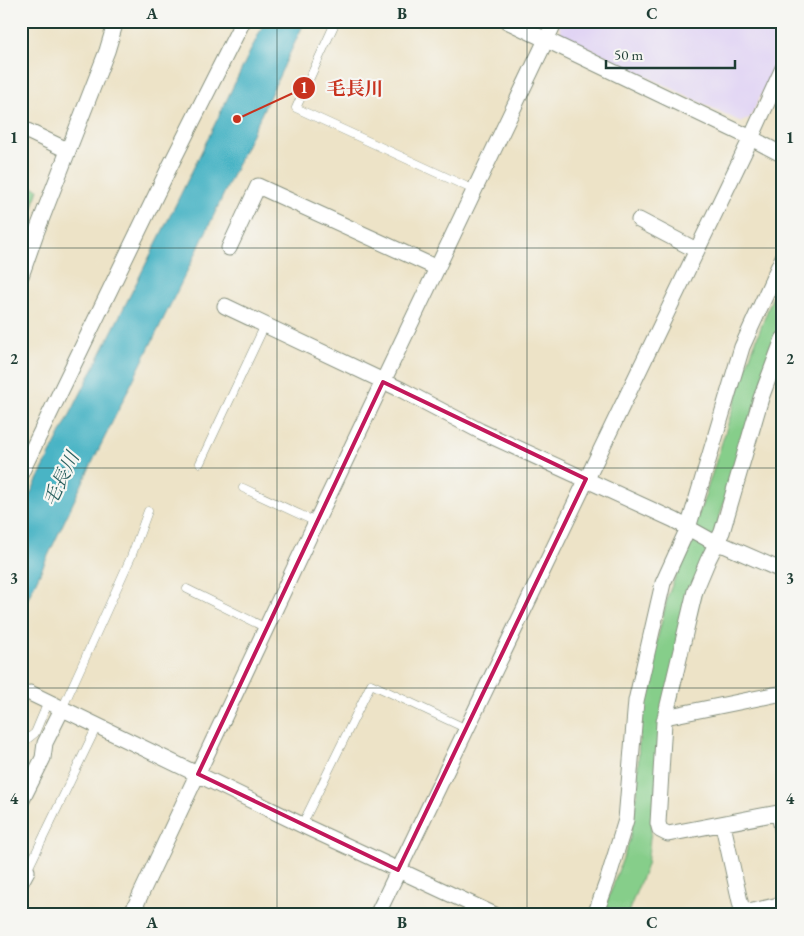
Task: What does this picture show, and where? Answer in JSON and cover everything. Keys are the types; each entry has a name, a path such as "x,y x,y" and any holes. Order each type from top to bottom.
{"street":[{"path":"21,276 67,150 107,52 116,21"},
{"path":"21,473 170,166 243,21"},
{"path":"506,21 783,155"},
{"path":"131,915 555,21"},
{"path":"377,915 783,68"},
{"path":"21,128 67,150"},
{"path":"229,248 258,186 437,268"},
{"path":"639,220 696,250"},
{"path":"595,915 608,882 626,820 636,701 663,583 688,528 742,347 783,257"},
{"path":"225,306 480,431 674,520 717,544 726,546 783,571"},
{"path":"783,340 761,398 722,532 695,591 665,717 658,823 660,830 668,834 781,813 783,835"},
{"path":"30,693 302,825 495,915"},
{"path":"665,717 783,693"},
{"path":"21,802 25,785 42,758 55,705"},
{"path":"723,824 741,906 749,912 783,904"}],"lane":[{"path":"336,21 296,108 474,190"},
{"path":"200,463 265,325"},
{"path":"243,488 316,522"},
{"path":"21,744 35,733 55,705 131,558 148,511"},
{"path":"187,589 266,628"},
{"path":"302,825 370,684 467,729"},
{"path":"23,874 97,726"}],"highlighted area":[{"path":"383,382 586,479 398,870 198,774"}],"shaded area":[{"path":"561,21 783,21 783,49 750,118 741,122 562,35 559,26"}],"green space":[{"path":"21,182 38,189 21,252"},
{"path":"783,269 783,322 771,353 716,528 656,785 647,865 627,915 602,915 630,839 637,794 639,740 647,682 668,595 704,499 745,370"}],"water":[{"path":"265,21 305,21 197,251 89,469 21,613 21,512 176,204"}],"place":[{"name":"毛長川","path":"237,119"}]}
